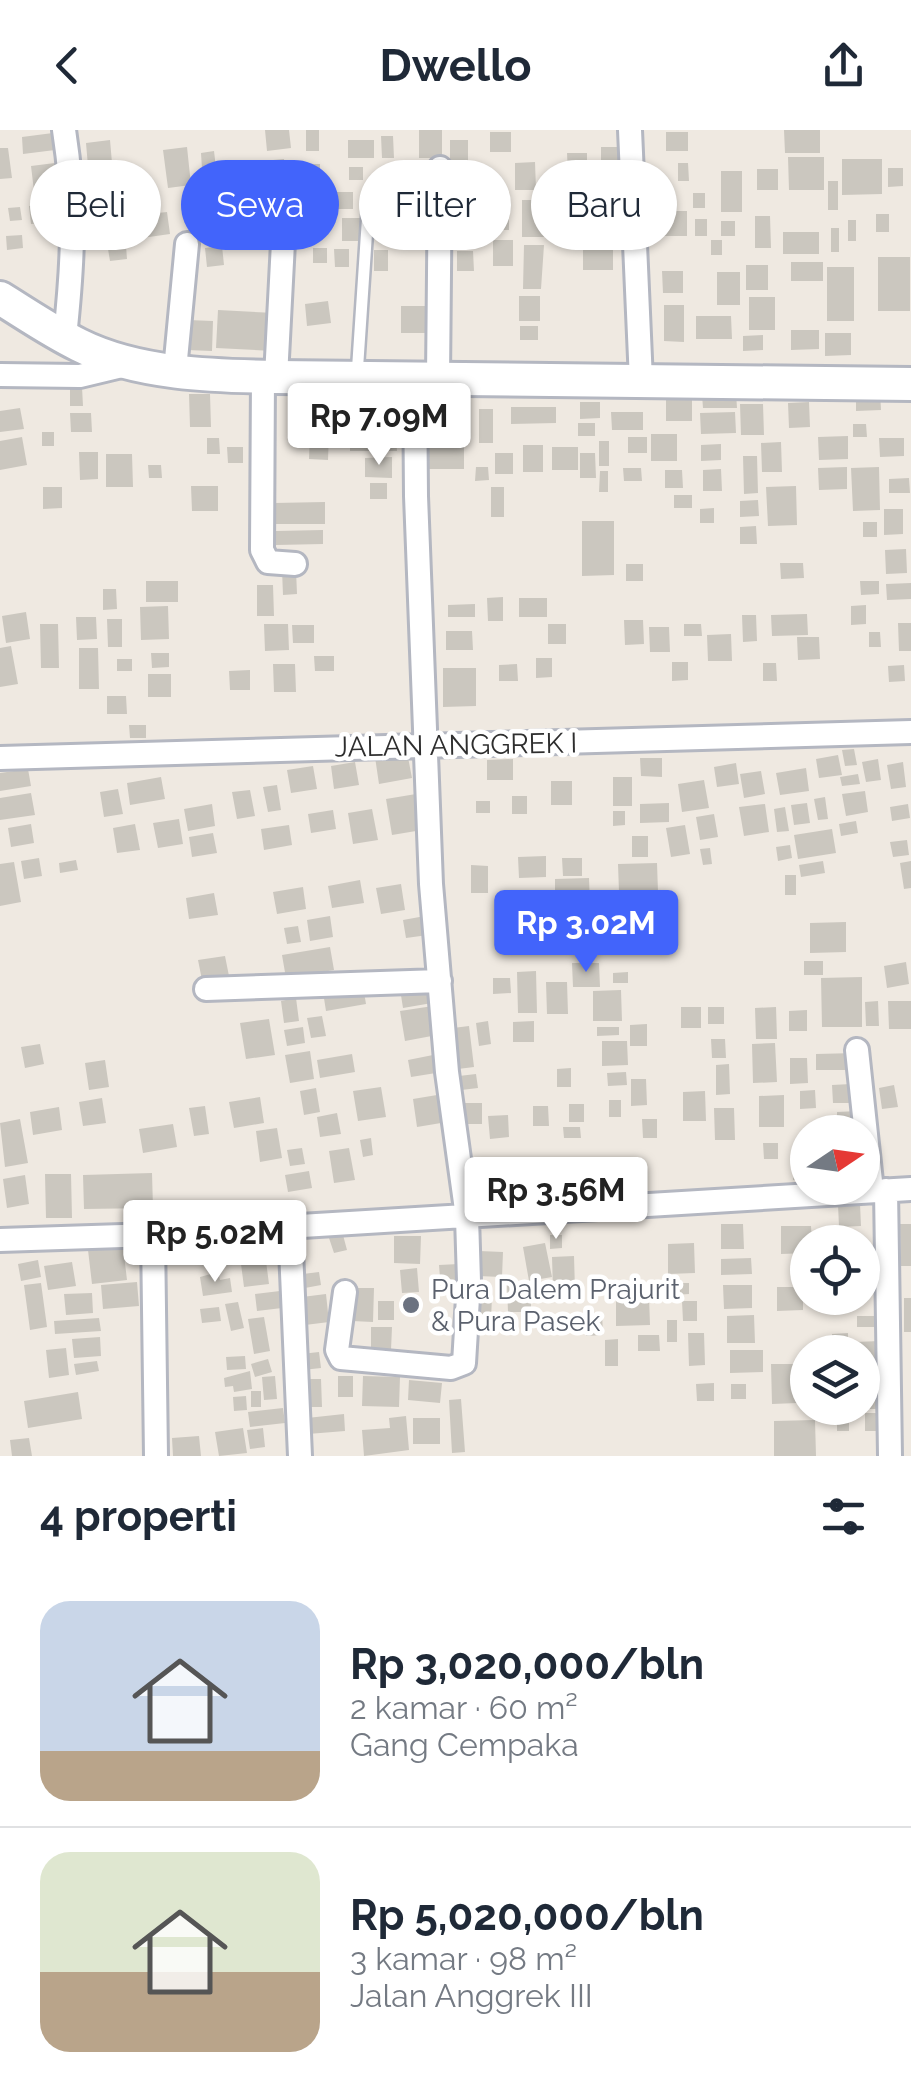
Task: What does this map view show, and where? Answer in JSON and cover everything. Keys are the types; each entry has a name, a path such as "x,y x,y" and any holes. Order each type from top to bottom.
{"main road":[{"path":"0,298 82,347 131,363 175,370 270,377 911,384"}],"street":[{"path":"64,130 72,178 74,246 65,337"},
{"path":"630,130 641,381"},
{"path":"175,370 186,250"},
{"path":"281,250 262,550 268,562 295,564"},
{"path":"345,1292 337,1350 341,1358 451,1368 461,1366 466,1358 467,1217 448,1072 431,884 427,746 426,378 435,250"},
{"path":"0,375 80,376 131,363"},
{"name":"JALAN ANGGREK I","path":"0,758 911,732"},
{"path":"206,989 440,981"},
{"path":"857,1050 867,1115"},
{"path":"880,1190 911,1189"},
{"path":"0,1240 153,1235 790,1196"},
{"path":"880,1205 890,1456"},
{"path":"290,1227 300,1456"},
{"path":"153,1235 156,1456"}],"lane":[{"path":"356,378 365,250"}],"building":[{"path":"265,130 289,130 291,148 267,151"},
{"path":"306,130 319,130 319,151 306,151"},
{"path":"419,130 442,130 442,158 419,158"},
{"path":"784,130 820,130 820,153 785,153"},
{"path":"490,132 511,132 511,152 490,152"},
{"path":"666,132 688,132 688,151 666,151"},
{"path":"53,133 55,150 23,154 22,137"},
{"path":"381,136 393,136 394,158 382,158"},
{"path":"110,140 112,160 87,160 86,143"},
{"path":"348,140 374,140 374,158 348,158"},
{"path":"450,140 468,140 468,160 450,160"},
{"path":"187,147 188,160 181,160 181,186 168,188 163,150"},
{"path":"601,147 626,147 626,160 601,160"},
{"path":"0,148 8,148 12,178 0,179"},
{"path":"214,151 215,160 201,160 201,153"},
{"path":"567,153 587,153 587,160 567,160"},
{"path":"788,157 824,157 824,190 789,190"},
{"path":"842,159 882,159 882,194 842,195"},
{"path":"531,162 531,190 515,190 515,163"},
{"path":"678,163 688,163 689,181 678,181"},
{"path":"349,167 359,167 359,180 349,180"},
{"path":"888,168 903,168 903,186 888,187"},
{"path":"757,169 778,169 778,190 757,190"},
{"path":"721,171 742,171 742,212 721,212"},
{"path":"828,181 838,181 838,210 828,210"},
{"path":"339,192 353,192 353,209 339,209"},
{"path":"693,193 705,193 705,208 693,208"},
{"path":"522,200 531,200 531,237 522,237"},
{"path":"20,207 22,220 10,221 8,208"},
{"path":"677,211 687,211 687,236 677,236"},
{"path":"167,212 170,234 161,235 161,213"},
{"path":"876,214 889,214 889,232 876,232"},
{"path":"755,216 770,216 771,248 755,248"},
{"path":"342,218 359,218 359,241 342,241"},
{"path":"695,219 707,219 707,236 695,236"},
{"path":"848,220 856,220 856,241 848,241"},
{"path":"721,221 735,221 735,236 721,236"},
{"path":"831,228 839,228 839,252 831,252"},
{"path":"783,232 819,232 819,254 783,254"},
{"path":"22,235 23,248 7,250 6,236"},
{"path":"513,240 513,266 493,266 493,250 511,250"},
{"path":"711,240 722,240 722,255 711,255"},
{"path":"524,245 531,245 531,250 544,250 541,289 523,289"},
{"path":"349,249 349,267 335,267 334,250"},
{"path":"108,250 126,250 127,259 110,261"},
{"path":"205,250 222,250 224,265 207,267"},
{"path":"313,250 327,250 327,263 313,263"},
{"path":"374,250 388,250 388,271 374,271"},
{"path":"583,250 613,250 613,270 583,270"},
{"path":"457,251 473,251 474,271 457,271"},
{"path":"878,257 910,257 910,311 878,311"},
{"path":"791,262 823,262 823,281 791,281"},
{"path":"746,265 768,265 768,290 746,290"},
{"path":"827,267 854,267 854,321 827,321"},
{"path":"662,271 683,271 683,293 663,293"},
{"path":"717,272 740,272 740,305 717,305"},
{"path":"519,296 540,296 540,321 519,321"},
{"path":"749,297 775,297 775,330 749,330"},
{"path":"425,300 438,300 438,317 425,317 425,333 401,333 401,306 425,306"},
{"path":"328,301 331,323 307,326 305,304"},
{"path":"664,305 684,305 684,342 664,341"},
{"path":"218,310 275,313 273,351 216,348"},
{"path":"696,316 731,316 732,339 696,339"},
{"path":"188,320 213,321 212,351 187,350"},
{"path":"520,326 538,326 538,340 520,340"},
{"path":"791,330 819,330 819,349 791,350"},
{"path":"825,333 851,333 851,355 825,356"},
{"path":"763,335 763,350 743,351 743,336"},
{"path":"70,387 82,387 83,406 70,406"},
{"path":"880,391 881,410 856,411 856,392"},
{"path":"736,393 737,408 703,408 702,395"},
{"path":"189,394 210,394 211,427 190,427"},
{"path":"692,399 692,421 666,421 666,400"},
{"path":"580,402 600,402 600,418 580,419"},
{"path":"809,402 810,427 789,428 788,403"},
{"path":"364,404 379,404 379,417 364,417"},
{"path":"740,404 763,404 764,435 741,435"},
{"path":"511,407 556,407 556,423 511,424"},
{"path":"20,408 24,429 0,432 0,411"},
{"path":"479,409 493,409 493,443 479,443"},
{"path":"611,412 643,412 643,430 612,430"},
{"path":"735,412 736,433 701,434 700,413"},
{"path":"70,413 91,413 92,432 71,432"},
{"path":"342,414 346,447 332,448 329,415"},
{"path":"427,419 464,419 464,469 427,469"},
{"path":"578,423 595,423 595,436 578,436"},
{"path":"853,424 866,424 867,437 853,437"},
{"path":"396,428 397,451 350,451 350,429"},
{"path":"310,431 329,432 328,460 309,459"},
{"path":"42,432 54,432 54,446 42,446"},
{"path":"651,434 677,434 677,461 651,461"},
{"path":"848,436 848,459 819,460 818,437"},
{"path":"22,437 27,465 0,470 0,441"},
{"path":"628,437 647,437 647,453 628,453"},
{"path":"207,438 219,438 220,454 207,454"},
{"path":"879,438 904,438 904,456 880,457"},
{"path":"599,441 609,441 609,466 599,466"},
{"path":"781,442 782,472 762,472 761,443"},
{"path":"721,444 721,460 701,461 701,445"},
{"path":"523,445 543,445 543,472 523,472"},
{"path":"227,447 243,447 243,463 228,463"},
{"path":"552,447 578,447 578,470 552,470"},
{"path":"79,452 98,452 98,479 80,480"},
{"path":"495,453 513,453 513,474 495,474"},
{"path":"580,453 595,453 596,478 580,478"},
{"path":"106,454 132,454 133,487 106,487"},
{"path":"743,456 757,456 758,493 744,494"},
{"path":"392,457 392,478 365,477 365,458"},
{"path":"148,465 161,465 162,478 149,478"},
{"path":"476,467 488,467 489,480 475,481"},
{"path":"847,467 847,489 819,490 818,468"},
{"path":"879,467 880,510 853,511 851,468"},
{"path":"623,468 641,468 642,481 624,481"},
{"path":"721,469 722,491 703,491 703,470"},
{"path":"665,470 682,470 683,488 665,488"},
{"path":"600,471 608,471 608,492 599,492"},
{"path":"909,478 910,493 889,493 889,479"},
{"path":"370,483 387,483 387,499 370,499"},
{"path":"191,486 218,486 218,511 192,511"},
{"path":"796,486 797,525 768,526 766,487"},
{"path":"43,487 62,487 62,508 43,509"},
{"path":"491,487 504,487 504,517 491,517"},
{"path":"674,495 692,495 692,508 674,508"},
{"path":"758,500 759,516 740,517 740,501"},
{"path":"325,502 325,524 275,524 274,503"},
{"path":"714,508 714,523 700,523 700,509"},
{"path":"884,509 903,509 903,534 884,535"},
{"path":"582,521 614,521 614,575 582,576"},
{"path":"863,522 877,522 877,537 863,537"},
{"path":"756,526 757,544 740,544 740,527"},
{"path":"323,530 323,544 276,545 276,531"},
{"path":"906,549 907,573 886,574 885,550"},
{"path":"780,563 803,563 804,578 781,579"},
{"path":"626,564 643,564 643,581 626,581"},
{"path":"282,570 296,570 297,594 283,595"},
{"path":"146,581 178,581 178,602 146,602"},
{"path":"860,581 879,581 879,594 861,595"},
{"path":"911,583 911,599 887,600 886,584"},
{"path":"257,585 273,585 274,616 257,616"},
{"path":"103,589 116,589 117,609 103,610"},
{"path":"503,597 503,621 488,621 487,598"},
{"path":"519,598 547,598 547,617 519,617"},
{"path":"475,604 475,617 448,617 448,605"},
{"path":"866,605 866,624 851,625 851,606"},
{"path":"168,606 169,639 141,640 140,607"},
{"path":"26,612 30,639 6,643 2,616"},
{"path":"807,614 808,635 772,636 771,615"},
{"path":"742,615 756,615 757,641 743,642"},
{"path":"76,617 96,617 97,639 77,640"},
{"path":"107,619 122,619 122,647 108,647"},
{"path":"624,620 643,620 644,644 625,645"},
{"path":"898,623 911,623 911,651 899,651"},
{"path":"40,624 58,624 59,668 41,668"},
{"path":"264,624 288,624 289,650 265,651"},
{"path":"548,624 566,624 566,644 548,644"},
{"path":"684,624 701,624 702,636 684,636"},
{"path":"292,625 314,625 314,643 293,643"},
{"path":"649,627 669,627 670,652 650,652"},
{"path":"446,631 472,631 473,650 446,650"},
{"path":"869,632 880,632 881,647 869,647"},
{"path":"731,634 732,661 708,661 707,635"},
{"path":"797,637 819,637 820,659 798,660"},
{"path":"11,646 18,684 0,687 0,648"},
{"path":"79,648 98,648 99,689 79,689"},
{"path":"151,653 169,653 169,667 152,668"},
{"path":"314,656 334,656 334,671 315,671"},
{"path":"536,658 552,658 552,677 536,678"},
{"path":"117,659 132,659 132,671 117,671"},
{"path":"672,662 688,662 688,680 672,681"},
{"path":"763,663 776,663 777,681 763,681"},
{"path":"273,664 295,664 296,692 274,692"},
{"path":"517,664 518,681 499,681 499,665"},
{"path":"904,665 905,681 889,682 888,666"},
{"path":"443,668 476,668 476,706 443,707"},
{"path":"250,670 250,690 230,690 229,671"},
{"path":"148,674 171,674 171,697 148,697"},
{"path":"107,696 126,696 127,714 107,714"},
{"path":"129,725 146,725 146,738 130,738"},
{"path":"854,749 857,765 845,766 842,750"},
{"path":"407,752 412,778 379,784 375,757"},
{"path":"838,755 842,775 819,778 816,759"},
{"path":"640,758 662,758 662,777 641,776"},
{"path":"513,759 513,780 487,780 487,760"},
{"path":"878,759 881,780 866,782 862,762"},
{"path":"355,762 359,785 334,789 331,766"},
{"path":"903,762 906,787 891,789 887,765"},
{"path":"736,763 739,784 717,787 714,767"},
{"path":"313,766 317,789 291,793 287,770"},
{"path":"806,768 809,791 780,795 776,773"},
{"path":"28,769 31,786 0,791 0,773"},
{"path":"761,771 765,794 744,798 740,774"},
{"path":"858,774 860,784 842,786 840,777"},
{"path":"161,777 165,799 130,805 127,783"},
{"path":"613,777 632,777 632,806 613,806"},
{"path":"704,780 709,808 682,812 678,784"},
{"path":"551,781 572,781 572,805 551,805"},
{"path":"277,785 281,810 268,812 263,787"},
{"path":"118,789 123,814 104,817 100,792"},
{"path":"250,790 255,816 237,819 232,792"},
{"path":"865,791 868,812 846,816 842,794"},
{"path":"31,793 35,815 0,820 0,798"},
{"path":"416,794 422,830 392,835 386,799"},
{"path":"512,796 527,796 527,814 512,814"},
{"path":"825,797 828,819 818,820 814,799"},
{"path":"476,801 490,801 490,813 476,813"},
{"path":"669,803 669,822 640,823 640,804"},
{"path":"807,803 810,823 794,825 791,805"},
{"path":"212,804 215,826 188,831 184,809"},
{"path":"765,804 769,832 744,836 739,807"},
{"path":"908,804 910,818 892,821 890,807"},
{"path":"785,807 789,831 777,832 774,809"},
{"path":"372,809 378,840 353,844 348,813"},
{"path":"333,810 336,829 311,833 308,814"},
{"path":"613,811 625,811 625,825 613,826"},
{"path":"714,814 718,837 700,840 696,817"},
{"path":"179,819 183,844 158,848 153,823"},
{"path":"856,821 858,833 841,836 839,824"},
{"path":"31,824 34,843 11,847 8,828"},
{"path":"135,824 140,850 117,853 113,828"},
{"path":"289,825 292,845 264,850 261,829"},
{"path":"685,825 690,854 671,857 666,828"},
{"path":"832,829 836,853 798,859 794,835"},
{"path":"213,833 217,853 192,857 189,837"},
{"path":"632,836 648,836 648,857 632,857"},
{"path":"907,840 909,855 893,857 890,842"},
{"path":"790,845 792,858 778,861 776,847"},
{"path":"710,848 712,864 703,865 700,849"},
{"path":"546,856 546,877 519,878 518,857"},
{"path":"39,858 42,876 24,879 21,861"},
{"path":"562,858 582,858 582,876 563,876"},
{"path":"76,860 78,870 60,873 59,863"},
{"path":"823,861 825,873 801,877 799,865"},
{"path":"911,861 911,888 904,889 900,863"},
{"path":"14,862 21,902 0,906 0,864"},
{"path":"657,863 658,892 619,892 618,864"},
{"path":"471,865 488,866 488,893 471,893"},
{"path":"785,875 796,875 796,895 785,895"},
{"path":"589,878 590,904 555,905 555,879"},
{"path":"360,880 364,903 332,908 328,886"},
{"path":"401,884 405,910 381,914 376,888"},
{"path":"303,887 306,909 277,914 273,892"},
{"path":"214,893 218,915 189,919 186,898"},
{"path":"524,893 534,893 535,911 524,911"},
{"path":"511,900 511,916 499,916 499,901"},
{"path":"330,916 333,937 310,941 307,920"},
{"path":"425,916 428,935 406,938 403,920"},
{"path":"531,918 550,918 550,941 532,942"},
{"path":"846,922 846,952 810,953 810,923"},
{"path":"298,926 301,942 287,944 284,928"},
{"path":"330,947 334,970 286,978 282,955"},
{"path":"225,956 229,976 202,980 198,960"},
{"path":"804,961 823,961 823,975 804,975"},
{"path":"906,962 909,984 887,988 884,966"},
{"path":"572,963 599,963 600,987 573,987"},
{"path":"536,971 537,1013 518,1013 517,972"},
{"path":"628,972 628,983 613,983 613,973"},
{"path":"862,977 862,1027 822,1027 821,978"},
{"path":"493,978 510,978 511,993 493,994"},
{"path":"546,982 567,982 568,1014 547,1014"},
{"path":"429,985 432,1003 403,1008 400,989"},
{"path":"363,986 366,1004 326,1011 323,992"},
{"path":"621,990 622,1021 593,1021 593,991"},
{"path":"296,998 299,1021 284,1023 281,1001"},
{"path":"878,1001 879,1026 866,1026 865,1002"},
{"path":"888,1001 911,1001 911,1029 889,1029"},
{"path":"433,1006 437,1035 405,1041 400,1011"},
{"path":"681,1007 701,1007 701,1028 681,1028"},
{"path":"708,1007 724,1007 724,1024 708,1024"},
{"path":"776,1007 777,1039 756,1039 755,1008"},
{"path":"807,1010 807,1031 789,1031 789,1011"},
{"path":"322,1016 326,1036 311,1038 307,1018"},
{"path":"269,1019 275,1055 246,1059 240,1023"},
{"path":"488,1021 491,1044 479,1046 476,1023"},
{"path":"534,1021 534,1042 513,1042 513,1022"},
{"path":"647,1024 647,1046 630,1046 630,1025"},
{"path":"469,1026 474,1067 458,1069 453,1028"},
{"path":"303,1027 305,1043 287,1046 284,1030"},
{"path":"597,1027 619,1027 619,1035 597,1036"},
{"path":"711,1039 725,1039 726,1058 712,1058"},
{"path":"602,1041 627,1041 628,1065 602,1066"},
{"path":"775,1043 777,1082 753,1083 752,1044"},
{"path":"40,1044 44,1064 25,1068 21,1047"},
{"path":"310,1051 314,1079 290,1083 285,1055"},
{"path":"856,1053 856,1070 816,1070 816,1054"},
{"path":"352,1054 355,1072 320,1078 317,1060"},
{"path":"433,1055 436,1073 411,1077 408,1060"},
{"path":"790,1058 807,1058 808,1083 790,1084"},
{"path":"105,1060 109,1087 89,1090 85,1063"},
{"path":"729,1064 730,1094 716,1095 716,1065"},
{"path":"571,1068 571,1087 557,1087 557,1069"},
{"path":"626,1072 627,1085 608,1086 607,1073"},
{"path":"476,1074 478,1088 461,1090 459,1076"},
{"path":"631,1079 646,1079 647,1105 631,1106"},
{"path":"851,1084 852,1103 833,1103 832,1085"},
{"path":"894,1085 898,1107 882,1109 879,1088"},
{"path":"381,1087 386,1117 358,1121 353,1091"},
{"path":"316,1088 320,1112 304,1115 300,1091"},
{"path":"815,1090 816,1108 800,1109 800,1091"},
{"path":"705,1091 706,1121 683,1121 683,1092"},
{"path":"437,1095 441,1123 417,1127 413,1099"},
{"path":"784,1095 784,1127 759,1127 759,1096"},
{"path":"260,1097 264,1123 234,1128 229,1102"},
{"path":"102,1098 106,1123 83,1126 79,1102"},
{"path":"609,1100 621,1100 621,1117 609,1117"},
{"path":"459,1103 482,1103 482,1124 459,1124"},
{"path":"569,1104 584,1104 584,1122 569,1122"},
{"path":"205,1106 209,1134 194,1136 189,1108"},
{"path":"533,1106 548,1106 549,1126 533,1126"},
{"path":"59,1107 62,1130 33,1135 30,1112"},
{"path":"714,1108 734,1108 735,1140 715,1140"},
{"path":"858,1111 858,1115 837,1115"},
{"path":"337,1113 341,1134 320,1137 317,1117"},
{"path":"508,1115 509,1137 490,1139 488,1116"},
{"path":"20,1119 28,1163 5,1167 0,1123"},
{"path":"642,1119 657,1119 657,1138 643,1138"},
{"path":"173,1124 177,1147 143,1153 139,1129"},
{"path":"563,1127 580,1127 581,1138 564,1138"},
{"path":"277,1128 282,1158 260,1162 256,1131"},
{"path":"371,1138 373,1155 363,1157 360,1140"},
{"path":"763,1143 778,1143 778,1159 764,1159"},
{"path":"302,1148 305,1164 290,1166 287,1150"},
{"path":"349,1148 355,1180 334,1183 329,1151"},
{"path":"309,1171 312,1188 288,1192 285,1175"},
{"path":"152,1173 153,1208 84,1209 83,1175"},
{"path":"45,1174 71,1174 72,1218 46,1218"},
{"path":"25,1175 29,1204 7,1208 3,1179"},
{"path":"838,1205 860,1205 861,1225 839,1225"},
{"path":"721,1224 743,1224 744,1249 721,1249"},
{"path":"900,1224 911,1224 911,1266 901,1266"},
{"path":"781,1226 790,1226 790,1254 781,1254"},
{"path":"343,1235 347,1250 334,1253 329,1238"},
{"path":"550,1235 562,1235 562,1248 550,1249"},
{"path":"394,1236 421,1236 420,1264 394,1263"},
{"path":"272,1237 274,1255 251,1258 248,1240"},
{"path":"545,1243 552,1277 529,1281 523,1247"},
{"path":"694,1243 695,1273 668,1274 668,1244"},
{"path":"123,1246 127,1280 92,1284 88,1250"},
{"path":"479,1251 503,1252 502,1277 478,1276"},
{"path":"574,1256 575,1290 553,1290 552,1257"},
{"path":"751,1258 752,1274 721,1275 721,1259"},
{"path":"38,1260 41,1277 21,1281 18,1264"},
{"path":"266,1261 269,1284 244,1287 241,1264"},
{"path":"72,1262 76,1286 48,1290 44,1266"},
{"path":"459,1264 461,1289 441,1290 439,1265"},
{"path":"417,1268 419,1292 402,1293 400,1270"},
{"path":"218,1272 220,1280 230,1278 232,1292 203,1296 200,1277"},
{"path":"319,1272 321,1285 305,1288 303,1274"},
{"path":"137,1282 139,1306 103,1309 101,1285"},
{"path":"41,1283 47,1327 30,1330 24,1285"},
{"path":"675,1283 689,1283 689,1294 675,1295"},
{"path":"507,1285 531,1285 531,1312 508,1312"},
{"path":"723,1285 752,1285 752,1308 724,1309"},
{"path":"777,1287 790,1287 790,1310 777,1311"},
{"path":"353,1288 374,1288 373,1322 352,1321"},
{"path":"280,1291 282,1308 257,1311 255,1294"},
{"path":"92,1293 93,1313 66,1315 64,1294"},
{"path":"326,1294 329,1322 305,1325 302,1297"},
{"path":"616,1296 649,1296 650,1325 616,1326"},
{"path":"405,1297 416,1297 417,1314 405,1314"},
{"path":"477,1297 492,1297 491,1319 476,1318"},
{"path":"904,1298 911,1298 911,1332 904,1332"},
{"path":"378,1301 394,1301 394,1320 378,1320"},
{"path":"682,1301 697,1301 697,1321 683,1321"},
{"path":"238,1302 244,1328 231,1331 225,1304"},
{"path":"219,1307 221,1321 202,1323 200,1309"},
{"path":"602,1313 603,1335 586,1336 585,1314"},
{"path":"754,1315 755,1343 727,1343 727,1316"},
{"path":"857,1316 875,1316 875,1327 857,1327"},
{"path":"264,1317 270,1351 254,1354 248,1319"},
{"path":"99,1318 101,1331 55,1334 54,1321"},
{"path":"667,1320 677,1320 677,1342 667,1342"},
{"path":"371,1327 392,1327 391,1350 371,1351"},
{"path":"688,1333 704,1333 705,1365 689,1366"},
{"path":"638,1335 659,1335 660,1351 638,1351"},
{"path":"100,1337 101,1356 74,1358 72,1339"},
{"path":"618,1339 618,1366 605,1366 605,1340"},
{"path":"66,1348 69,1375 49,1378 46,1350"},
{"path":"730,1350 763,1350 763,1372 730,1373"},
{"path":"319,1352 321,1368 303,1370 301,1354"},
{"path":"245,1356 246,1369 227,1370 226,1357"},
{"path":"268,1359 272,1372 255,1377 251,1364"},
{"path":"97,1361 99,1371 76,1375 74,1364"},
{"path":"771,1364 790,1364 790,1403 772,1404"},
{"path":"250,1371 252,1389 234,1392 233,1386 225,1387 224,1378"},
{"path":"275,1376 277,1399 264,1400 262,1377"},
{"path":"338,1376 353,1376 353,1397 338,1397"},
{"path":"363,1376 400,1377 399,1407 362,1406"},
{"path":"304,1379 321,1379 322,1407 305,1407"},
{"path":"409,1380 442,1383 440,1403 408,1400"},
{"path":"714,1383 714,1401 697,1401 696,1384"},
{"path":"731,1384 746,1384 746,1399 731,1399"},
{"path":"251,1391 261,1391 261,1407 251,1407"},
{"path":"78,1392 82,1419 28,1428 24,1401"},
{"path":"246,1396 247,1410 234,1411 233,1397"},
{"path":"461,1399 465,1452 452,1453 449,1400"},
{"path":"283,1408 285,1423 250,1427 248,1412"},
{"path":"880,1413 881,1431 865,1431 865,1425 880,1425"},
{"path":"344,1414 345,1431 308,1434 307,1418"},
{"path":"406,1416 409,1450 364,1456 362,1430 390,1428 389,1418"},
{"path":"413,1418 440,1418 440,1444 413,1444"},
{"path":"774,1421 815,1425 816,1456 774,1456"},
{"path":"837,1425 849,1425 849,1431 837,1431"},
{"path":"243,1428 247,1453 219,1456 215,1432"},
{"path":"263,1428 265,1447 250,1449 247,1430"},
{"path":"199,1436 201,1456 173,1456 172,1438"},
{"path":"29,1438 32,1456 12,1456 10,1440"}],"place":[{"name":"Pura Dalem Prajurit & Pura Pasek","path":"411,1305"}]}
